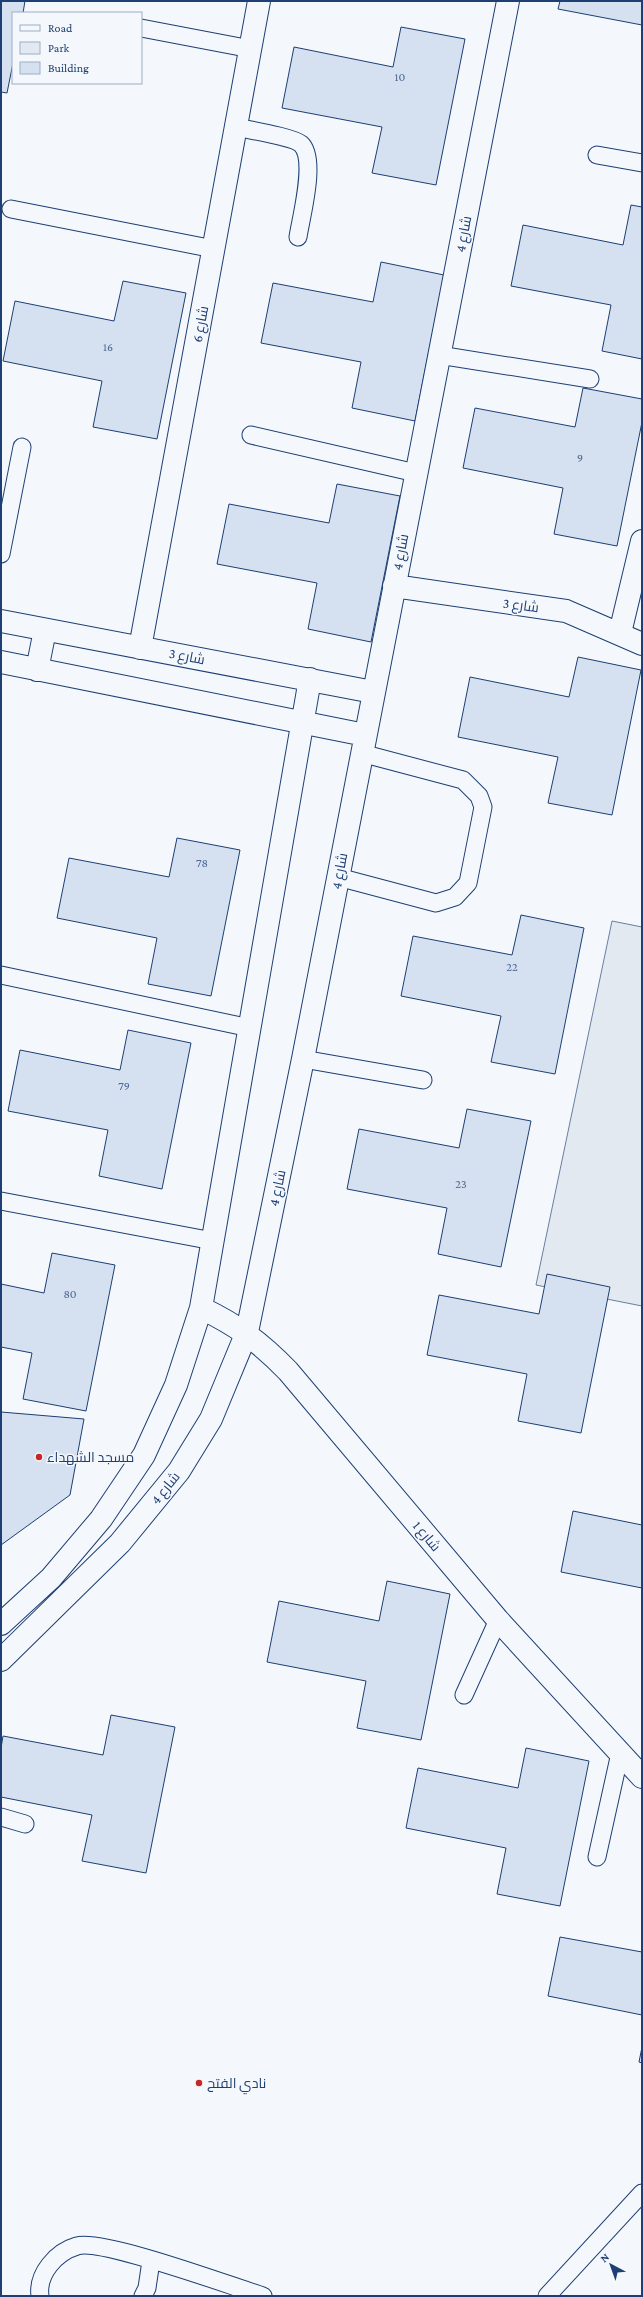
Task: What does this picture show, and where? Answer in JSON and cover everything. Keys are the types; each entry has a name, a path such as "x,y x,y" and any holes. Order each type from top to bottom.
{"street":[{"name":"شارع 6","path":"140,648 260,1"},
{"name":"شارع 4","path":"1,1660 120,1544 179,1471 211,1418 246,1332 303,1059 508,1"},
{"path":"620,634 642,541"},
{"name":"شارع 3","path":"394,586 566,611 642,644"},
{"name":"شارع 3","path":"1,621 373,692"},
{"path":"37,670 45,630"},
{"path":"1,662 302,722 363,744"},
{"path":"1,1624 51,1578 101,1519 144,1455 176,1385 201,1308 310,679"},
{"name":"شارع 1","path":"201,1308 246,1332 268,1350 288,1371 498,1620 642,1777"}],"lane":[{"path":"142,28 250,49"},
{"path":"236,127 295,141 306,150 309,165 298,237"},
{"path":"596,155 642,162"},
{"path":"11,209 214,249"},
{"path":"439,355 590,379"},
{"path":"251,435 416,473"},
{"path":"1,554 22,447"},
{"path":"338,877 436,903 455,897 468,883 483,807 479,796 463,780 363,744"},
{"path":"1,975 250,1028"},
{"path":"303,1059 423,1080"},
{"path":"1,1201 213,1241"},
{"path":"51,1578 74,1589"},
{"path":"464,1695 498,1620"},
{"path":"597,1857 620,1753"},
{"path":"1,1817 25,1824"},
{"path":"548,2296 642,2193"},
{"path":"40,2296 39,2286 52,2260 77,2246 107,2247 262,2296"},
{"path":"143,2296 147,2288 151,2261"}],"green space":[{"path":"612,921 642,927 642,1306 536,1285"}],"building":[{"path":"1,1 25,1 23,12 12,12 12,68 7,93 1,92"},
{"path":"560,1 642,1 642,25 558,9"},
{"path":"401,27 465,39 436,185 372,173 382,127 282,108 294,47 393,67"},
{"path":"631,205 642,207 642,359 602,351 611,305 511,286 523,225 623,245"},
{"path":"381,262 444,275 415,421 352,408 361,362 261,343 273,283 373,302"},
{"path":"123,281 186,293 157,439 93,427 102,381 3,361 15,301 114,321"},
{"path":"583,388 642,399 642,422 617,546 554,534 563,488 463,468 475,408 575,427"},
{"path":"337,484 400,496 371,642 308,629 317,583 217,564 229,504 329,523"},
{"path":"578,657 641,670 612,815 548,803 558,757 458,737 470,677 569,697"},
{"path":"177,838 240,850 211,996 148,984 157,938 57,918 69,858 169,877"},
{"path":"521,915 584,928 555,1074 491,1062 501,1016 401,996 413,936 512,955"},
{"path":"128,1030 191,1043 162,1189 99,1176 108,1130 8,1111 20,1050 120,1070"},
{"path":"467,1109 531,1121 501,1267 438,1254 447,1208 347,1189 359,1129 459,1148"},
{"path":"52,1253 115,1265 86,1411 23,1399 32,1353 1,1347 1,1284 44,1293"},
{"path":"547,1274 610,1287 581,1433 518,1421 527,1374 427,1355 439,1295 539,1314"},
{"name":"مسجد الشهداء","path":"1,1412 84,1419 70,1495 1,1545"},
{"path":"573,1511 642,1525 642,1588 561,1572"},
{"path":"387,1581 450,1594 421,1740 357,1728 366,1681 267,1662 279,1601 379,1621"},
{"path":"111,1715 175,1727 146,1873 82,1861 92,1815 1,1797 1,1748 3,1736 103,1755"},
{"path":"526,1748 589,1761 560,1906 497,1894 506,1848 406,1828 418,1768 518,1788"},
{"path":"560,1937 642,1952 642,2015 548,1996"},
{"path":"642,2047 642,2063 639,2062"}],"place":[{"name":"مسجد الشهداء","path":"39,1457"},
{"name":"نادي الفتح","path":"199,2083"}]}
